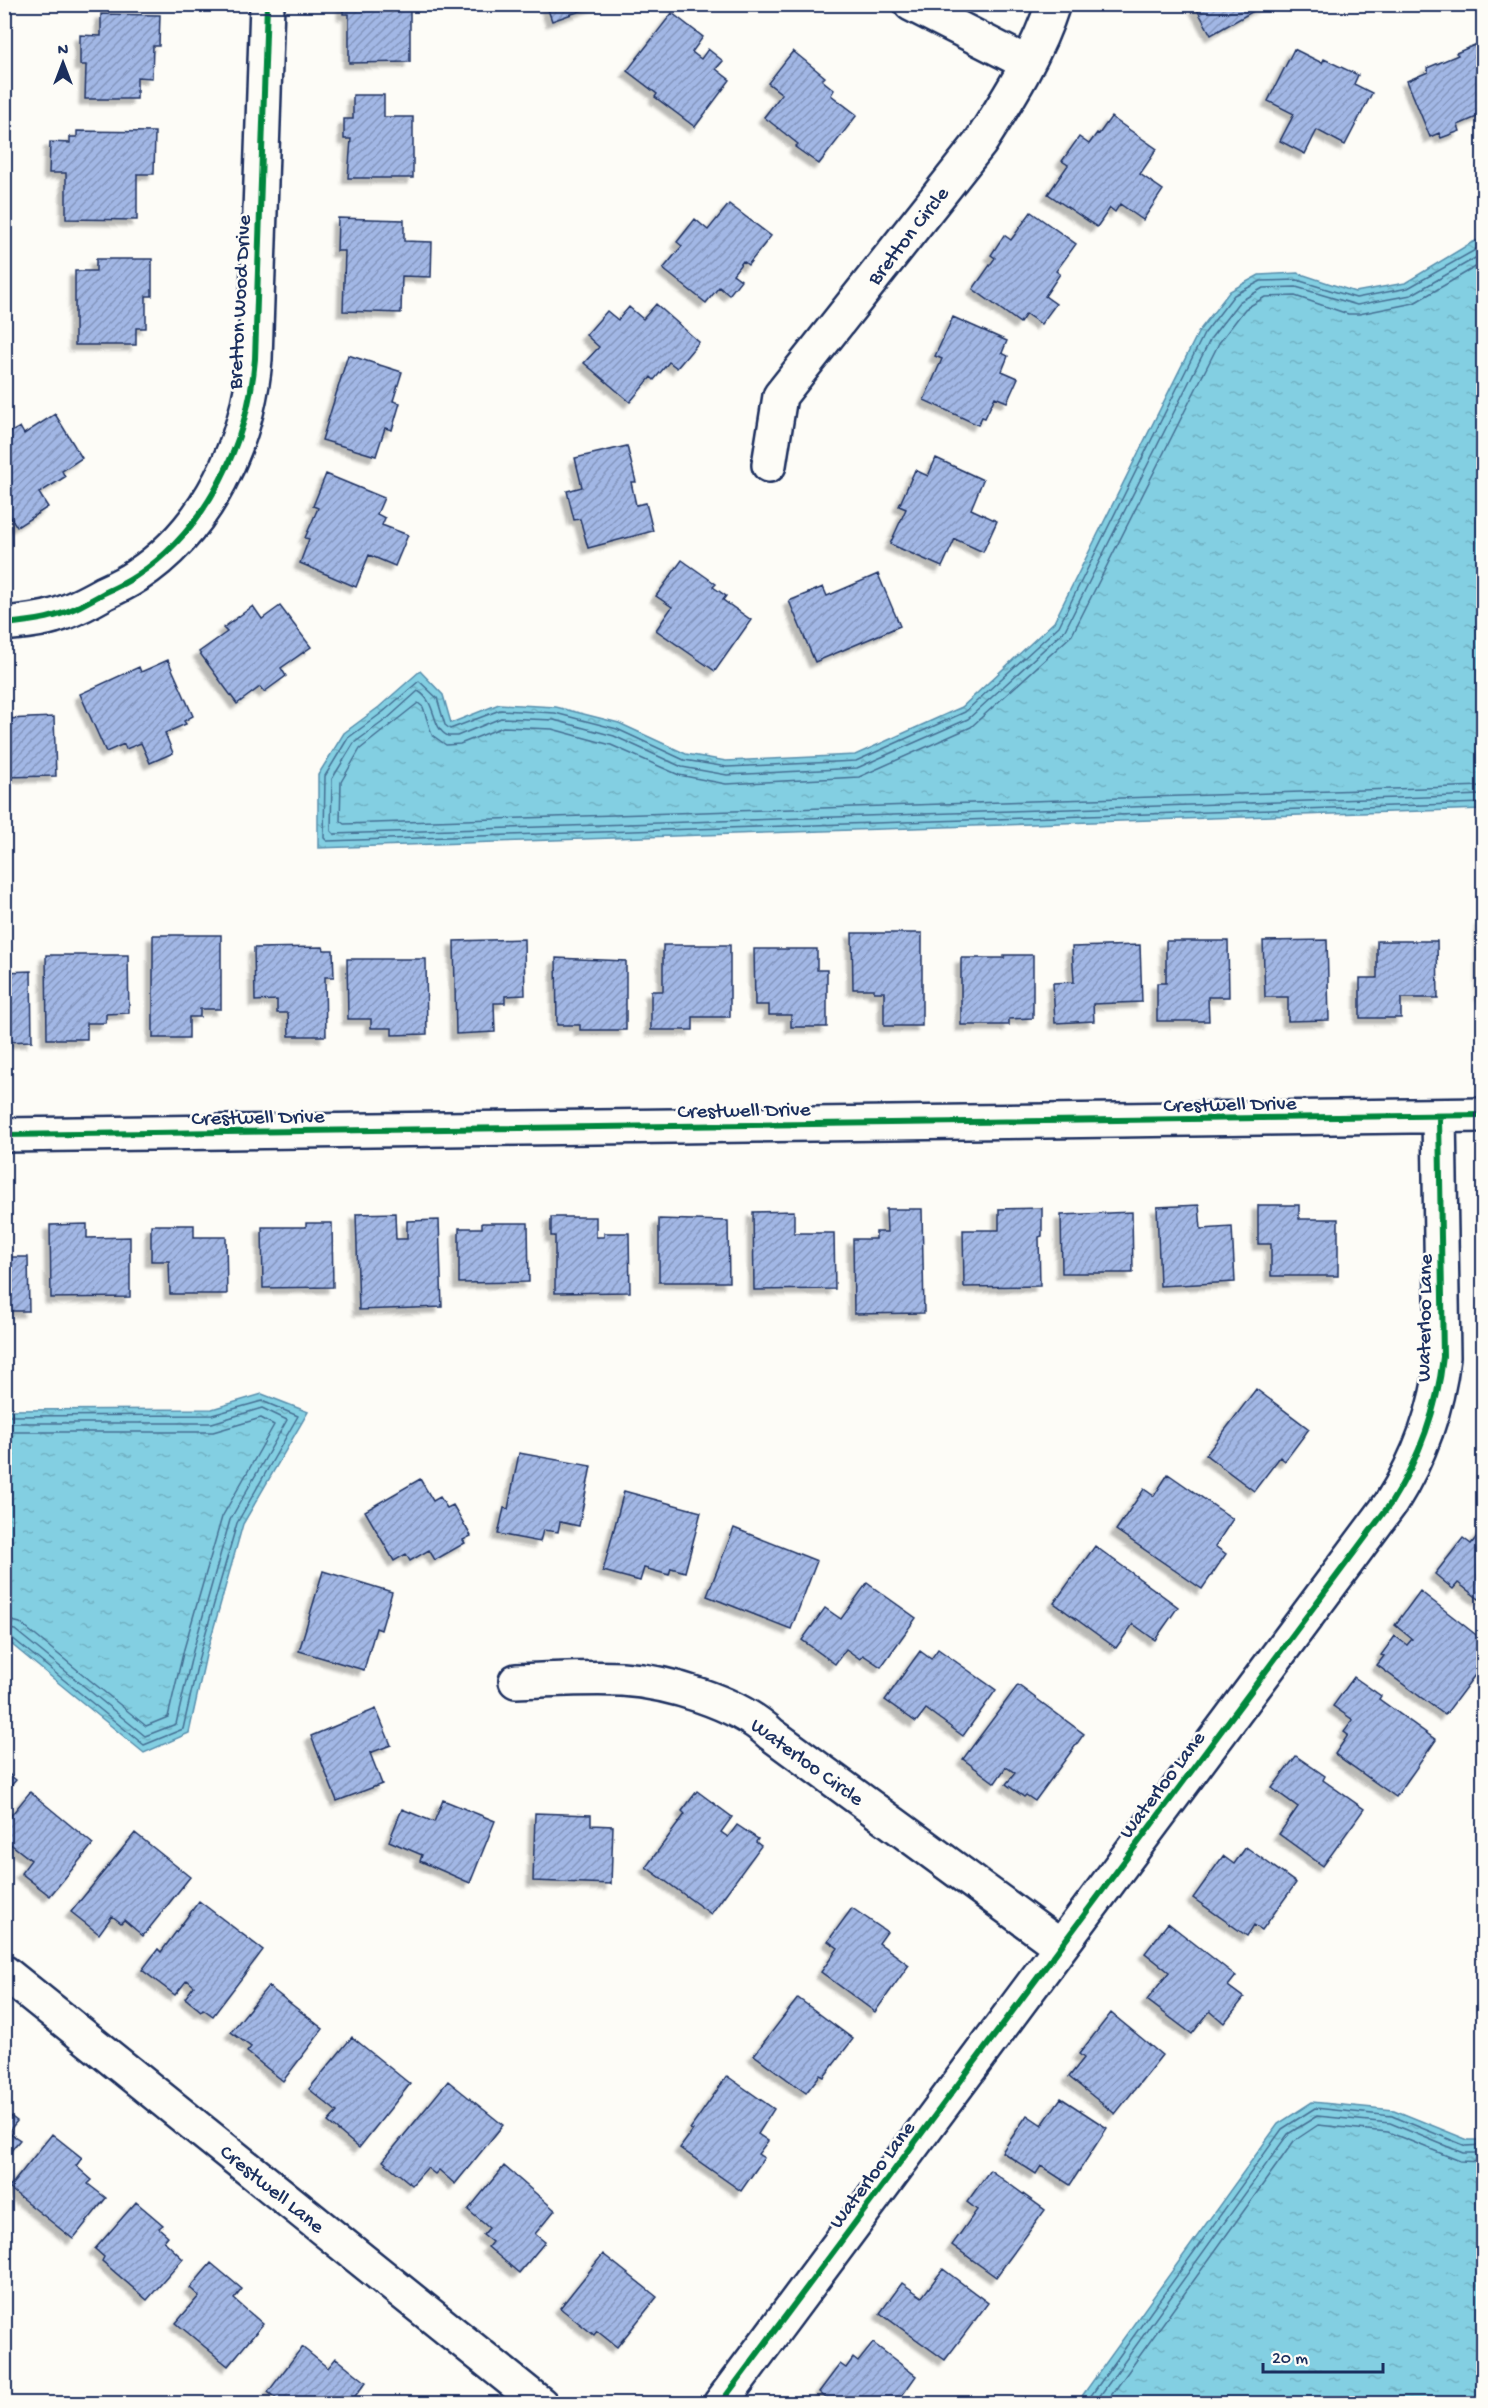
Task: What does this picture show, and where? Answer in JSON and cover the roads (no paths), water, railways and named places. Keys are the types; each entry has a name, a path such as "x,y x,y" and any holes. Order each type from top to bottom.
{"street":[{"name":"Bretton Wood Drive","path":"4,624 51,617 87,602 136,576 177,540 201,511 220,481 242,430 251,394 255,358 267,4"},
{"path":"911,4 1028,63"},
{"name":"Bretton Circle","path":"769,465 780,396 980,143 1006,105 1028,63 1053,4"},
{"name":"Crestwell Drive","path":"4,1135 1484,1115"},
{"name":"Waterloo Lane","path":"720,2403 1391,1503 1419,1455 1432,1419 1443,1357 1439,1117"},
{"name":"Waterloo Circle","path":"516,1681 626,1679 689,1691 736,1710 761,1725 1060,1946"},
{"name":"Crestwell Lane","path":"4,1972 541,2403"}],"water":[{"path":"1483,238 1483,809 318,848 318,775 344,733 379,707 420,671 443,695 451,723 499,704 556,707 619,723 686,754 726,761 855,755 962,707 1054,622 1199,331 1230,291 1259,275 1298,273 1355,292 1405,283"},
{"path":"262,1394 308,1412 243,1524 206,1655 189,1733 144,1753 5,1639 5,1410 212,1409"},
{"path":"1312,2102 1394,2110 1468,2140 1483,2140 1483,2403 1077,2403 1278,2124"}]}
